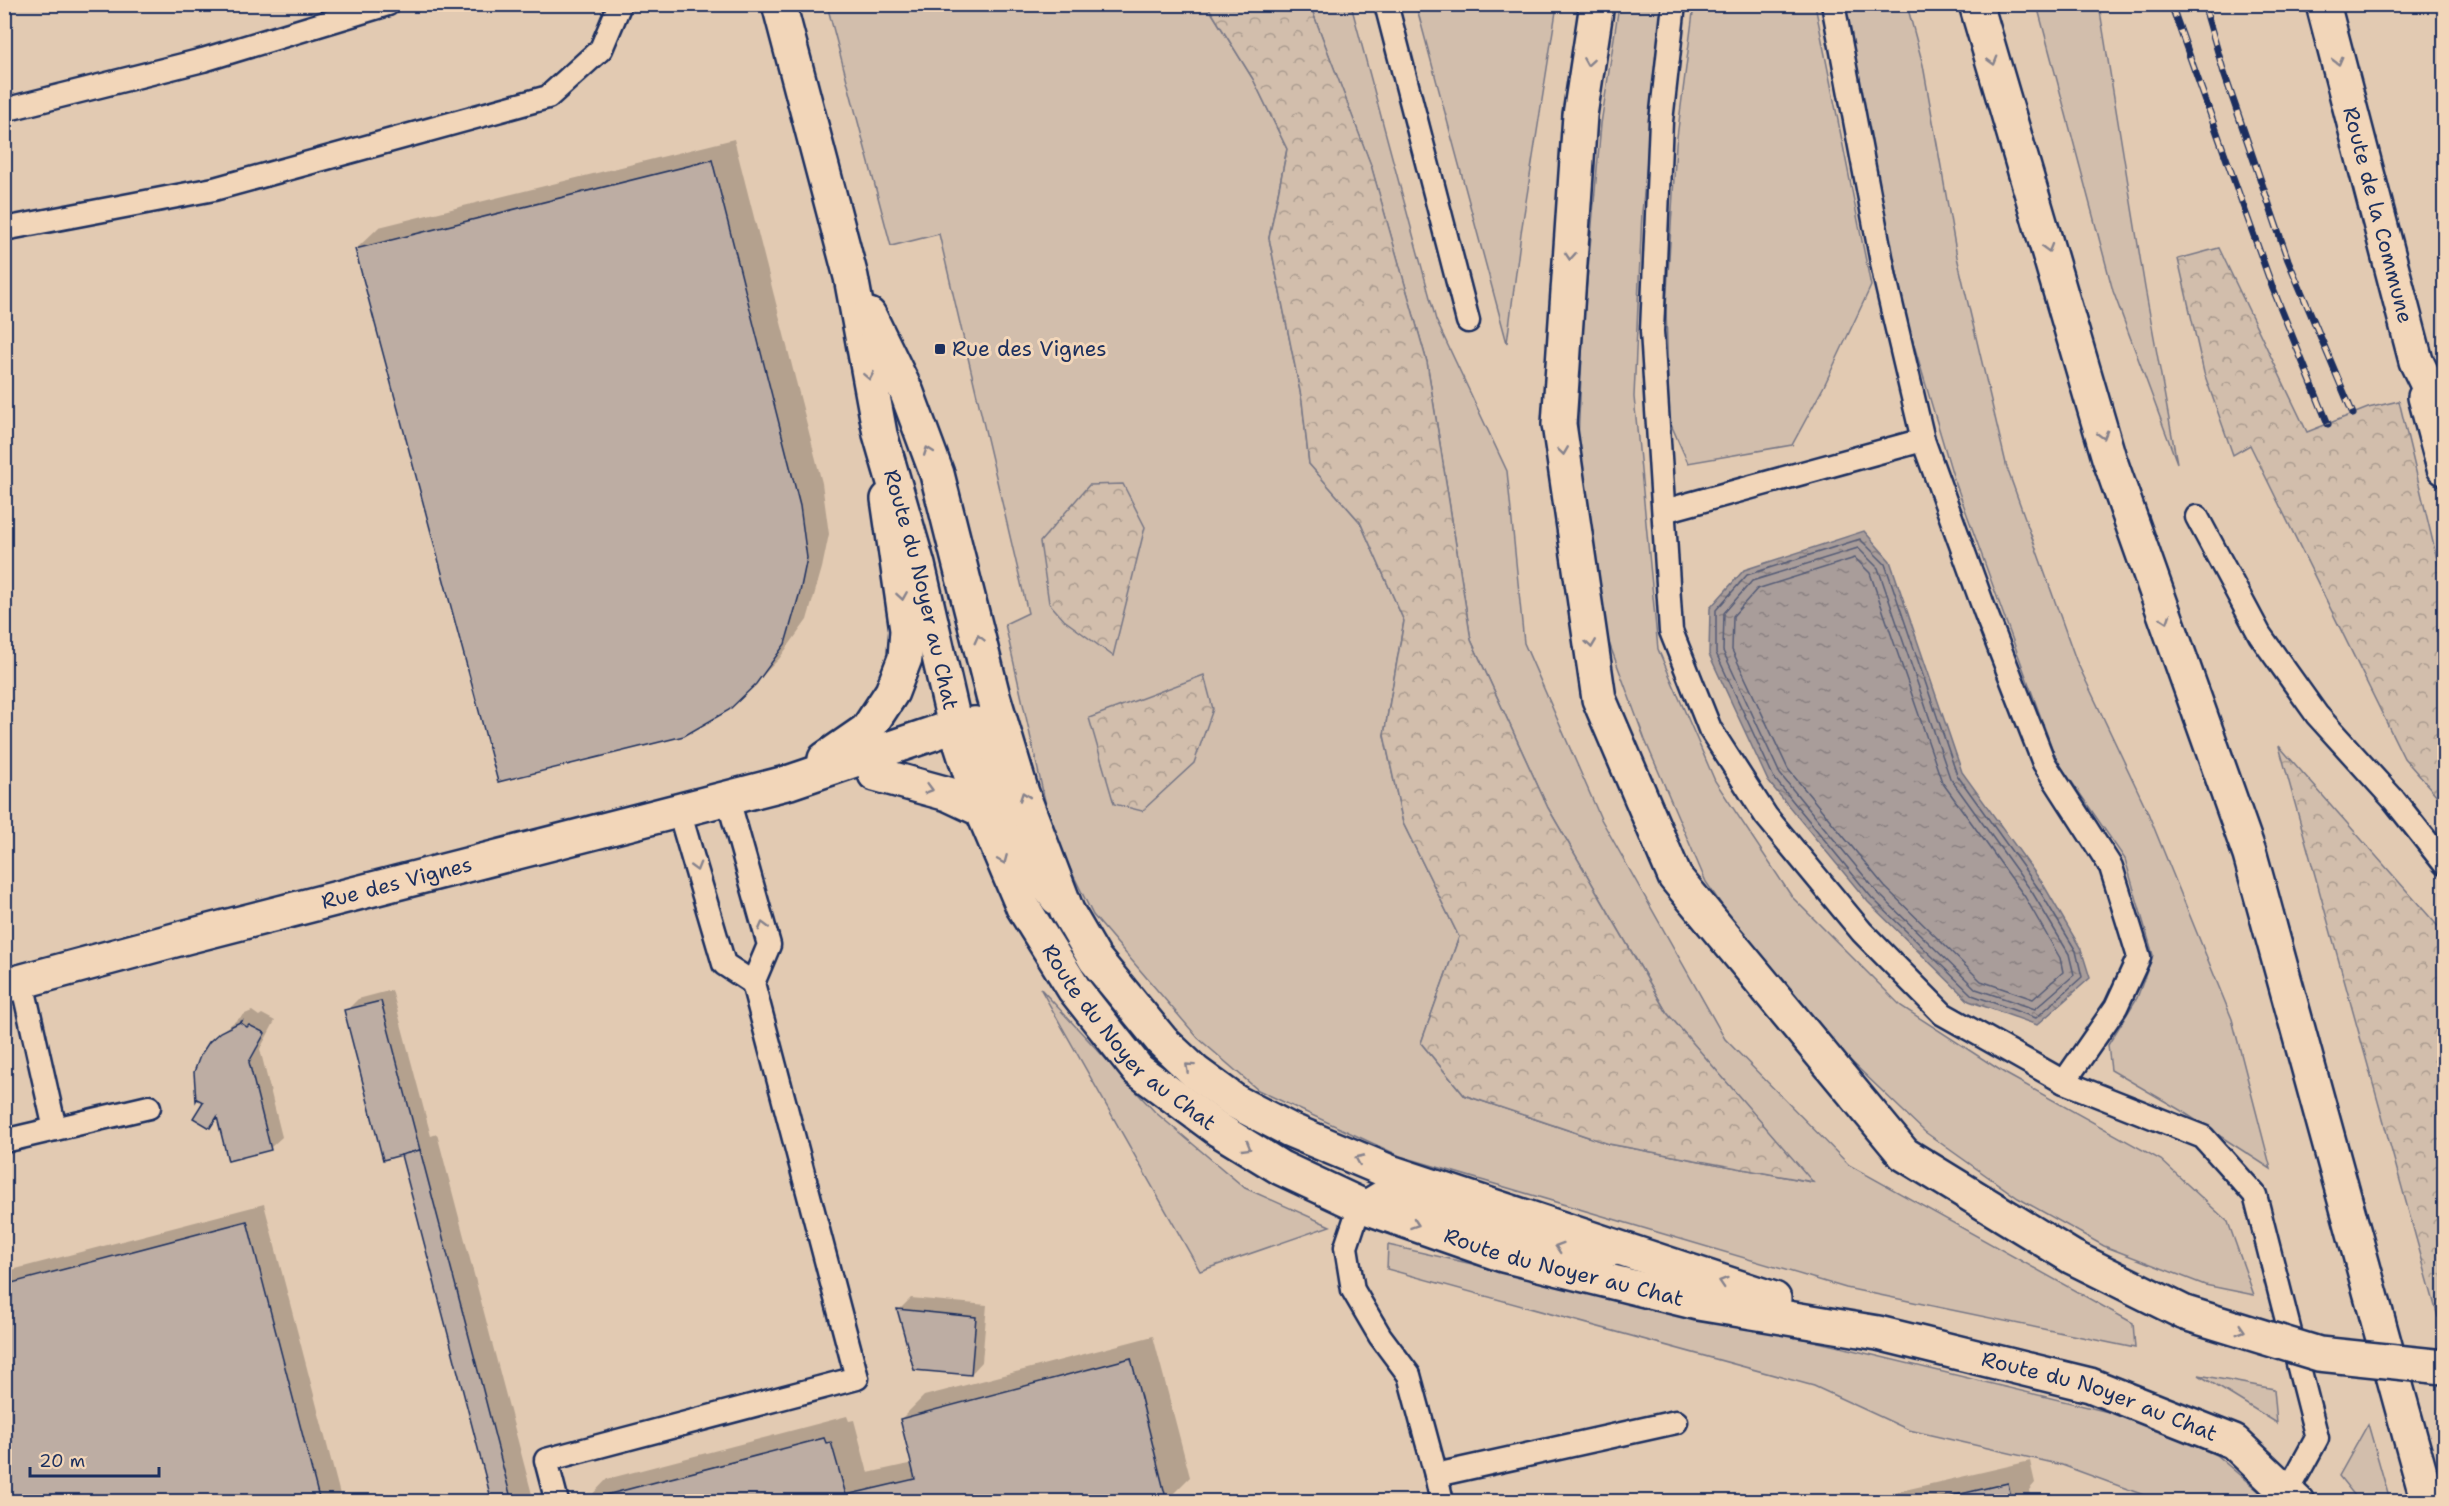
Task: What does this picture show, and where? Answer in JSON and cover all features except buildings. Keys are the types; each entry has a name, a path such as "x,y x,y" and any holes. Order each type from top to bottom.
{"street":[{"name":"Route du Noyer au Chat","path":"779,4 851,277 880,435 964,732 982,810 1023,907 1074,989 1138,1070 1219,1130 1281,1167 1360,1205 1503,1255 1698,1303 1878,1333 2090,1385 2234,1442 2292,1497"},
{"path":"1597,4 1580,115 1559,424 1599,699 1675,877 1904,1154 2072,1257 2185,1313 2319,1354 2445,1367"},
{"path":"1976,4 2109,458 2250,855 2428,1502"},
{"name":"Route de la Commune","path":"2323,4 2416,361 2445,419"},
{"name":"Route du Noyer au Chat","path":"851,277 907,393 937,474 993,696 1022,793 1067,911 1095,959 1162,1041 1195,1072 1236,1102 1290,1130 1390,1172 1878,1333"},
{"path":"2416,361 2445,468"},
{"name":"Rue des Vignes","path":"790,782 867,730 892,692 905,658 907,630 880,435"},
{"path":"993,696 964,732 1033,866 1067,911"},
{"name":"Rue des Vignes","path":"790,782 875,774 964,732"},
{"name":"Rue des Vignes","path":"13,984 198,934 728,799 964,732"},
{"name":"Rue des Vignes","path":"875,774 948,794 982,810"}],"lane":[{"path":"4,110 203,60 388,4"},
{"path":"4,229 214,189 548,98 601,49 620,4"},
{"path":"1386,4 1468,321"},
{"path":"1674,4 1661,121 1652,331 1671,631 1710,729 1766,816 1862,932 1943,1014 2064,1082 2204,1137 2255,1195 2317,1438 2292,1497"},
{"path":"1833,4 1885,278 1923,440 2044,763 2111,867 2139,957 2116,1007 2064,1082"},
{"path":"1664,511 1923,440"},
{"path":"2197,517 2260,635 2317,715 2394,800 2445,863"},
{"path":"557,1502 546,1460 857,1378 753,982 769,945 728,799"},
{"path":"679,811 724,964 753,982"},
{"path":"13,984 55,1129"},
{"path":"4,1141 149,1107"},
{"path":"1442,1502 1408,1375 1380,1336 1353,1290 1346,1247 1360,1205 1383,1191 1581,1254 1637,1254"},
{"path":"1436,1475 1676,1422"}],"shaded area":[{"path":"5,5 2444,5 2444,1501 5,1502"}],"green space":[{"path":"827,5 1207,5 1253,79 1287,149 1269,238 1302,401 1309,464 1360,522 1404,621 1384,735 1403,823 1459,937 1421,1043 1464,1095 1609,1144 1812,1182 1667,1013 1548,808 1471,640 1427,362 1371,166 1310,5 1351,5 1436,320 1507,471 1524,643 1601,819 1725,1039 1849,1165 2133,1323 2135,1348 1846,1288 1400,1156 1258,1090 1198,1038 1093,915 1052,832 1005,624 1028,613 939,234 891,246"},
{"path":"1207,5 1310,5 1371,165 1427,362 1471,640 1548,808 1667,1013 1813,1182 1609,1144 1464,1095 1421,1043 1459,937 1403,823 1384,735 1404,621 1360,522 1309,464 1302,401 1269,238 1287,149 1253,79"},
{"path":"1416,5 1557,5 1521,233 1507,343"},
{"path":"1619,5 1664,5 1642,212 1634,397 1658,649 1715,781 1792,897 1901,1006 2006,1074 2161,1160 2228,1222 2254,1295 2205,1285 2104,1246 2018,1198 1925,1132 1785,998 1706,882 1645,740 1605,632 1578,438 1584,314 1601,124"},
{"path":"1694,5 1815,5 1871,286 1824,386 1792,445 1688,463 1669,420 1666,307 1676,145"},
{"path":"1840,5 1907,5 1923,65 1957,257 2007,468 2076,660 2146,808 2232,1019 2271,1169 2180,1110 2111,1070 2108,1045 2137,998 2153,955 2125,859 2056,759 1953,476 1908,325"},
{"path":"2037,5 2099,5 2145,288 2177,463 2113,291"},
{"path":"2219,248 2307,432 2368,408 2399,401 2444,588 2444,804 2404,758 2250,445 2233,455 2204,373 2178,259"},
{"path":"1123,484 1145,527 1113,656 1064,620 1049,603 1040,542 1089,485"},
{"path":"1204,675 1213,709 1194,763 1142,811 1114,804 1089,718"},
{"path":"2279,746 2444,933 2444,1317 2438,1317"},
{"path":"1040,988 1155,1112 1245,1188 1330,1226 1200,1271"},
{"path":"1388,1245 1840,1347 2137,1419 2216,1455 2270,1501 2160,1501 2062,1465 1909,1430 1814,1386 1387,1269"},
{"path":"2199,1375 2274,1389 2277,1423"},
{"path":"2368,1424 2390,1501 2359,1501 2339,1476"}],"water":[{"path":"1864,531 1890,561 1962,772 2043,884 2081,949 2090,978 2037,1025 1969,1001 1868,902 1768,781 1709,654 1710,608 1744,570"}],"railway":[{"path":"2171,4 2273,289 2328,424"},
{"path":"2204,4 2224,73 2288,260 2353,414"}],"place":[{"name":"Rue des Vignes","path":"940,349"}]}
